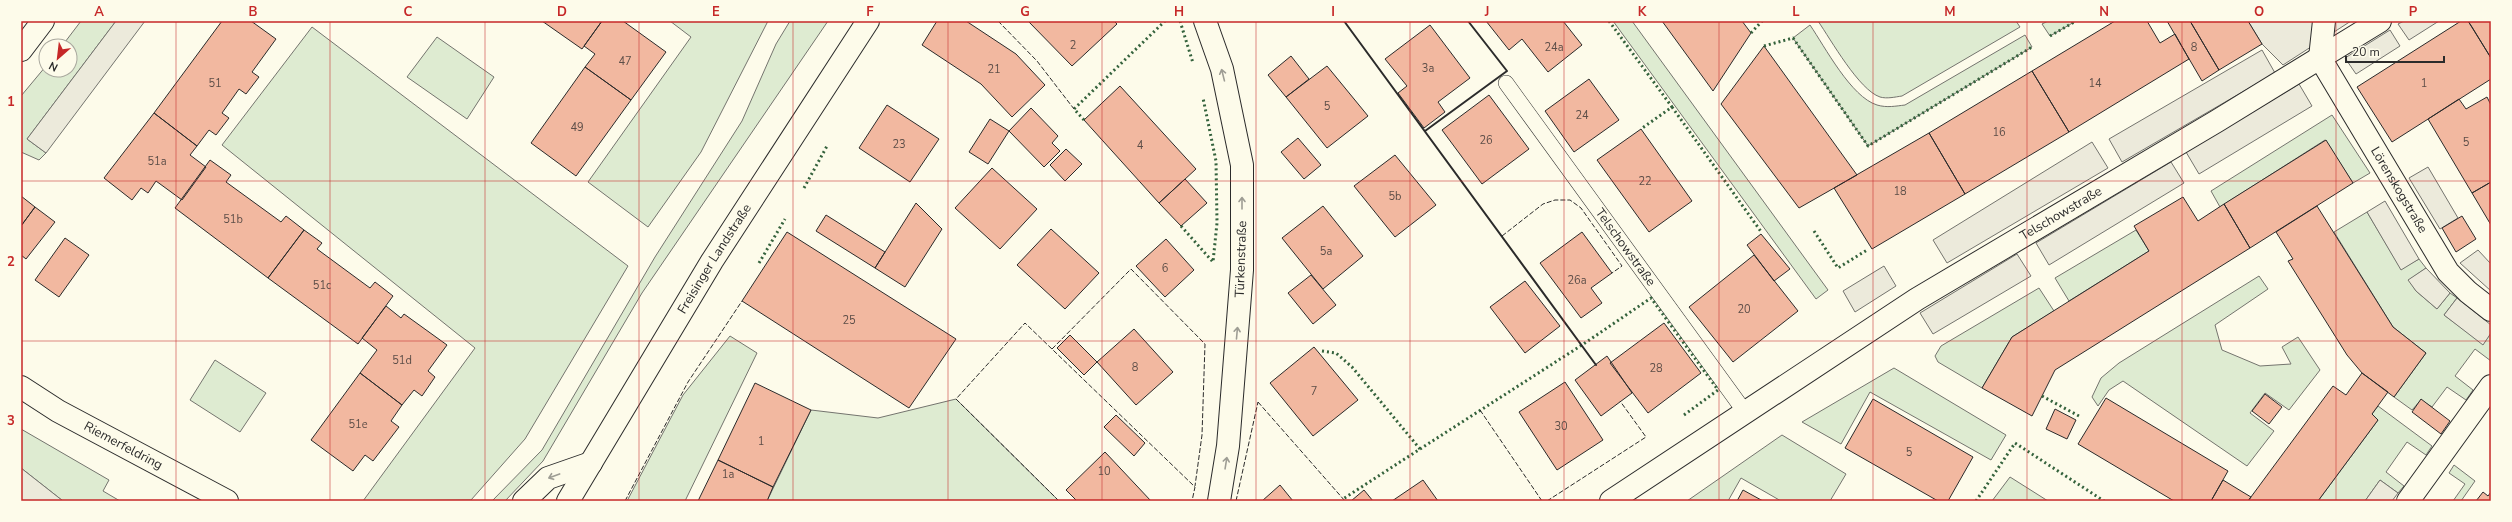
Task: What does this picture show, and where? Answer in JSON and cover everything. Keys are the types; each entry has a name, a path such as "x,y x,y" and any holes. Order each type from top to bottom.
{"street":[{"path":"21,50 43,21"},
{"name":"Freisinger Landstraße","path":"568,501 712,261 868,21"},
{"name":"Türkenstraße","path":"1205,21 1224,79 1242,165 1242,270 1228,446 1219,501"},
{"path":"2320,58 2324,21"},
{"name":"Telschowstraße","path":"1611,501 1917,299 2380,21"},
{"name":"Lörenskogstraße","path":"2320,58 2448,272 2468,292 2491,310"},
{"path":"2408,501 2491,386"},
{"name":"Riemerfeldring","path":"21,387 64,415 226,501"},
{"path":"524,501 548,478 591,463"}],"lane":[{"name":"Telschowstraße","path":"1506,83 1745,412"}],"green space":[{"path":"81,21 116,21 78,71 78,38 68,38"},
{"path":"670,21 768,21 701,152 648,227 588,182 691,37"},
{"path":"790,21 828,21 642,293 543,461 505,501 492,501 542,450 655,257 742,121 776,44"},
{"path":"1613,21 1632,21 1828,290 1816,299"},
{"path":"1818,21 2016,21 2020,27 1902,96 1885,98 1872,93 1863,85 1846,64"},
{"path":"2048,21 2076,21 2050,36 2042,24"},
{"path":"1810,25 1848,82 1867,100 1877,105 1884,106 1905,105 2025,35 2032,47 1868,146 1793,38"},
{"path":"312,27 628,266 525,439 471,500 363,501 475,348 222,145"},
{"path":"437,37 494,77 467,119 407,77"},
{"path":"38,76 38,78 73,78 27,139 46,153 39,160 21,152 21,96"},
{"path":"2332,115 2370,173 2353,183 2325,140 2220,207 2211,191"},
{"path":"2367,212 2401,269 2419,259 2426,268 2409,280 2416,291 2437,309 2450,293 2457,298 2444,315 2483,344 2491,333 2491,361 2475,349 2455,376 2473,390 2466,400 2447,387 2432,407 2421,400 2412,410 2394,397 2426,353 2393,327 2334,232"},
{"path":"2136,230 2149,251 2069,301 2055,278"},
{"path":"2259,276 2268,289 2215,325 2222,350 2260,366 2291,364 2282,347 2298,337 2320,370 2289,410 2265,393 2250,413 2274,431 2247,466 2123,381 2109,390 2098,406 2092,397 2101,378 2119,363"},
{"path":"2039,288 2054,311 2012,337 1982,388 1938,362 1935,356 1941,346"},
{"path":"730,336 757,353 685,501 627,501 683,395"},
{"path":"215,360 266,393 240,432 190,400"},
{"path":"1894,368 2006,435 1991,460 1870,392 1841,444 1802,422"},
{"path":"956,399 1059,501 767,501 811,410 878,418"},
{"path":"2378,406 2432,446 2426,455 2407,442 2386,472 2404,486 2398,493 2380,480 2365,501 2318,501 2378,420 2372,414"},
{"path":"21,429 109,480 103,491 120,501 63,501 21,468"},
{"path":"1782,435 1846,474 1830,501 1781,501 1741,478 1728,501 1687,501"},
{"path":"2454,465 2475,481 2461,501 2453,501 2465,484 2449,473"},
{"path":"2010,477 2048,501 1992,501"}],"shaded area":[{"path":"116,21 145,21 46,153 27,139 73,78 78,78 78,71"},
{"path":"2248,21 2351,21 2283,65 2262,44"},
{"path":"2404,21 2439,21 2409,40 2398,24"},
{"path":"2390,30 2400,46 2356,74 2345,58"},
{"path":"2262,50 2275,73 2122,162 2109,139"},
{"path":"2299,84 2312,106 2199,174 2186,152"},
{"path":"2092,142 2108,168 1947,263 1933,240"},
{"path":"2171,162 2184,183 2049,265 2036,243"},
{"path":"2428,167 2458,218 2440,229 2409,178"},
{"path":"2385,201 2419,259 2401,270 2367,212"},
{"path":"2478,250 2491,264 2491,291 2460,263"},
{"path":"2017,254 2031,276 1933,334 1920,313"},
{"path":"1884,266 1896,286 1855,312 1843,291"},
{"path":"2426,268 2450,293 2437,309 2416,291 2408,280"},
{"path":"2457,298 2491,325 2491,333 2483,345 2444,315"},
{"path":"21,468 63,501 21,501"},
{"path":"2380,480 2398,493 2392,501 2365,501"}],"building":[{"path":"222,21 251,21 276,39 252,72 259,77 246,94 239,89 222,113 229,118 216,135 209,130 197,146 154,113"},
{"path":"542,21 602,21 582,49"},
{"path":"602,21 623,21 666,52 631,100 585,67 595,54 584,46"},
{"path":"937,21 966,21 1016,54 1045,85 1012,117 981,84 922,45"},
{"path":"1028,21 1114,21 1117,24 1072,66"},
{"path":"1486,21 1563,21 1582,45 1548,72 1522,39 1509,50"},
{"path":"1662,21 1742,21 1751,33 1713,91"},
{"path":"2115,21 2147,21 2160,43 2175,34 2189,59 2069,132 2032,71"},
{"path":"2167,21 2190,21 2219,70 2202,81"},
{"path":"2190,21 2248,21 2262,44 2219,70"},
{"path":"2461,21 2468,21 2491,58 2491,79 2392,142 2357,87"},
{"path":"2468,21 2491,21 2491,58 2472,27"},
{"path":"1430,25 1470,78 1438,102 1445,112 1424,128 1398,93 1407,86 1385,59"},
{"path":"1764,46 1857,175 1799,208 1721,104"},
{"path":"1291,56 1309,79 1286,97 1268,75"},
{"path":"1327,66 1368,116 1327,148 1286,97"},
{"path":"585,67 631,100 576,176 531,143"},
{"path":"2032,71 2069,132 1965,194 1929,133"},
{"path":"1589,79 1619,120 1574,152 1545,111"},
{"path":"1120,86 1196,169 1159,203 1084,120"},
{"path":"1489,95 1529,149 1482,184 1442,130"},
{"path":"2487,97 2491,105 2491,182 2472,193 2428,119 2459,99 2466,109"},
{"path":"887,105 939,139 910,182 859,148"},
{"path":"1031,108 1058,136 1052,143 1060,151 1044,167 1009,131"},
{"path":"154,113 197,146 190,155 206,167 182,200 156,181 148,193 141,188 132,200 104,178"},
{"path":"990,119 1009,131 988,164 969,152"},
{"path":"1641,129 1692,201 1649,232 1597,160"},
{"path":"1929,133 1965,194 1872,249 1834,188"},
{"path":"1298,138 1321,165 1304,179 1281,152"},
{"path":"2326,140 2353,183 2250,248 2224,204"},
{"path":"1066,149 1082,164 1065,181 1050,165"},
{"path":"1395,155 1436,205 1395,237 1354,186"},
{"path":"210,160 231,175 226,182 281,222 286,216 304,230 268,278 175,208"},
{"path":"992,168 1037,209 1000,249 955,208"},
{"path":"1185,179 1207,203 1181,226 1159,203"},
{"path":"2491,182 2491,225 2472,193"},
{"path":"21,196 35,207 21,226"},
{"path":"2183,197 2198,221 2224,204 2250,248 2055,370 2032,416 1982,388 2012,337 2149,251 2134,226"},
{"path":"916,203 942,229 905,287 875,268"},
{"path":"1323,206 1363,256 1323,289 1282,238"},
{"path":"2317,206 2393,327 2426,353 2394,397 2362,373 2347,355 2288,261 2293,259 2276,232"},
{"path":"35,207 55,222 26,259 21,255 21,226"},
{"path":"826,215 885,252 875,268 816,231"},
{"path":"2462,216 2476,239 2456,252 2442,228"},
{"path":"1051,229 1099,273 1065,309 1017,265"},
{"path":"304,230 322,243 317,249 370,288 375,282 393,296 358,344 268,278"},
{"path":"787,232 956,339 909,408 742,301"},
{"path":"1582,232 1612,273 1591,288 1602,303 1581,318 1540,263"},
{"path":"1761,234 1790,269 1774,281 1747,245"},
{"path":"65,238 89,255 59,297 35,280"},
{"path":"1166,239 1194,270 1165,297 1136,266"},
{"path":"1754,255 1798,311 1733,362 1689,307"},
{"path":"1311,275 1336,305 1313,324 1288,293"},
{"path":"1525,281 1560,326 1525,353 1490,307"},
{"path":"386,306 401,318 404,314 447,345 428,371 435,377 422,396 414,390 402,405 360,373 377,350 362,338"},
{"path":"1664,323 1701,373 1648,413 1610,363"},
{"path":"1134,329 1173,372 1136,405 1097,362"},
{"path":"1070,335 1097,362 1084,375 1057,348"},
{"path":"1314,347 1358,400 1313,436 1270,383"},
{"path":"1607,356 1632,393 1601,416 1575,380"},
{"path":"360,373 402,405 391,421 399,427 373,461 365,455 353,471 311,440"},
{"path":"2362,373 2388,392 2372,414 2378,420 2318,501 2248,501 2333,386 2346,395"},
{"path":"1565,382 1603,440 1557,470 1519,412"},
{"path":"755,383 811,410 773,487 718,460"},
{"path":"2265,394 2282,407 2269,424 2252,411"},
{"path":"2106,398 2228,471 2211,501 2174,501 2078,444"},
{"path":"1873,399 1973,457 1948,501 1938,501 1845,448"},
{"path":"2421,399 2450,421 2441,434 2412,412"},
{"path":"2055,409 2076,420 2067,439 2046,429"},
{"path":"1116,415 1145,443 1134,456 1104,427"},
{"path":"1105,452 1151,501 1077,501 1066,490"},
{"path":"718,460 773,487 767,501 698,501"},
{"path":"1423,480 1438,501 1392,501"},
{"path":"2223,480 2251,497 2248,501 2211,501"},
{"path":"1280,485 1293,501 1262,501"},
{"path":"1364,490 1373,501 1351,501"},
{"path":"1743,490 1763,501 1737,501"},
{"path":"2483,492 2488,496 2491,492 2491,501 2476,501"}],"hedge":[{"path":"1084,120 1074,109 1165,21"},
{"path":"1180,21 1193,63"},
{"path":"1609,21 1672,107 1641,129"},
{"path":"1751,33 1762,21"},
{"path":"2050,36 2076,21"},
{"path":"1764,46 1793,38 1868,146 2032,47"},
{"path":"1181,226 1213,262 1217,223 1216,161 1203,98"},
{"path":"1672,107 1762,233"},
{"path":"804,188 827,146"},
{"path":"759,263 785,219"},
{"path":"1814,231 1838,268 1867,250"},
{"path":"1420,449 1582,345 1651,298 1718,390 1684,415"},
{"path":"1322,351 1336,353 1352,367 1420,449 1343,499"},
{"path":"2042,396 2079,416"},
{"path":"1976,501 2015,443 2104,501"}],"fence":[{"path":"998,21 1037,61 1074,109"},
{"path":"1502,236 1543,204 1555,200 1570,200 1581,208 1622,266 1612,273"},
{"path":"1052,349 1131,269 1205,344 1202,435 1195,486"},
{"path":"625,501 688,382 742,301"},
{"path":"1059,501 956,399 1025,323 1195,487 1192,501"},
{"path":"1547,501 1646,437 1620,401"},
{"path":"1258,402 1345,501"},
{"path":"1236,501 1258,402"},
{"path":"1480,410 1542,501"}],"wall":[{"path":"1344,21 1596,365"},
{"path":"1425,131 1507,71 1468,21"}]}
